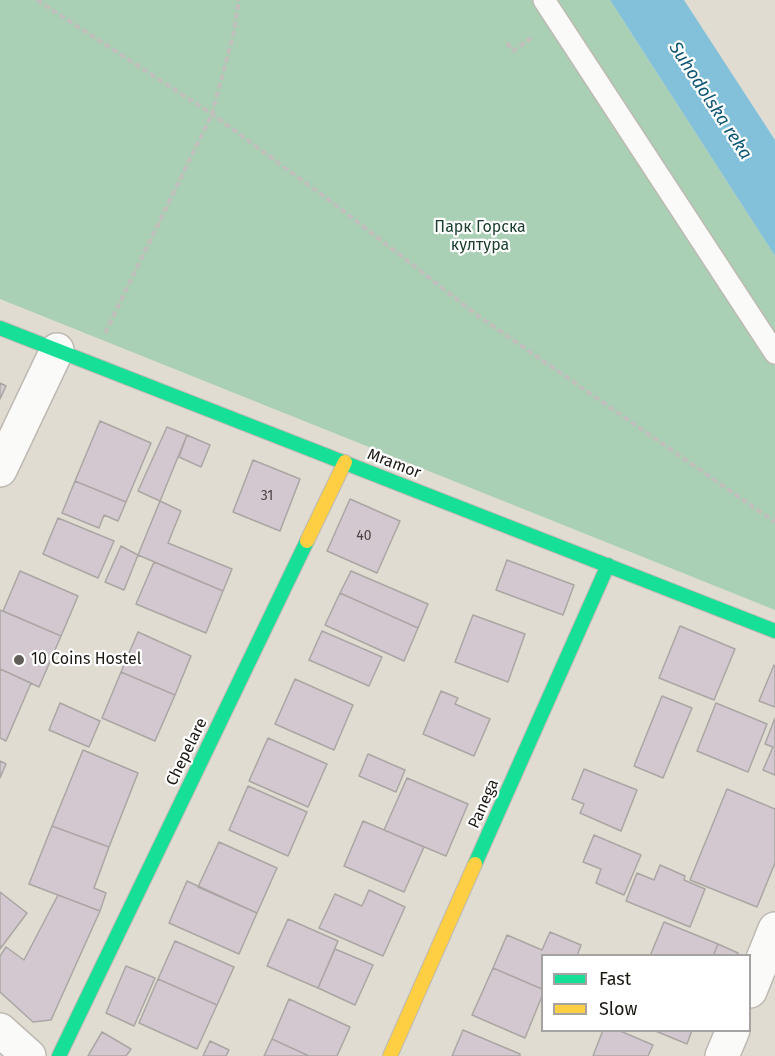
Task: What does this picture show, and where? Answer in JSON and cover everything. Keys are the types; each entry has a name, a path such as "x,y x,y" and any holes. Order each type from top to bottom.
{"street":[{"name":"Mramor","path":"0,328 775,631"},
{"path":"0,470 57,350"},
{"name":"Chepelare","path":"59,1056 345,462"},
{"name":"Panega","path":"390,1056 608,565"},
{"path":"751,989 775,929"},
{"path":"0,1030 29,1056"},
{"path":"722,1056 732,1032"}],"lane":[{"path":"544,0 775,353"}],"path":[{"path":"38,0 212,114 337,206 477,315 775,522"},
{"path":"91,363 212,114 233,36 239,0"}],"green space":[{"name":"Парк Горска култура","path":"0,0 610,0 775,256 775,610 0,299"}],"water":[{"name":"Suhodolska reka","path":"610,0 684,0 775,140 775,256"}],"building":[{"path":"0,383 6,386 0,399"},
{"path":"100,421 151,443 126,502 75,481"},
{"path":"167,427 187,435 160,501 138,491"},
{"path":"187,435 210,445 201,467 179,457"},
{"path":"253,460 300,479 280,531 233,512"},
{"path":"75,481 126,502 118,521 104,515 99,528 62,513"},
{"path":"350,499 400,521 377,573 327,551"},
{"path":"160,501 181,511 168,543 232,569 223,591 138,555"},
{"path":"58,518 114,541 98,578 43,554"},
{"path":"121,546 138,555 124,590 105,582"},
{"path":"507,560 574,585 563,615 496,590"},
{"path":"154,562 223,591 206,633 136,604"},
{"path":"20,571 78,596 61,636 3,611"},
{"path":"351,571 428,604 418,628 340,593"},
{"path":"340,593 418,628 404,661 325,625"},
{"path":"0,610 61,636 39,687 0,669"},
{"path":"473,615 525,634 508,682 455,662"},
{"path":"680,626 735,649 714,700 659,678"},
{"path":"322,631 382,657 369,686 309,660"},
{"path":"138,632 191,656 175,695 121,672"},
{"path":"775,666 775,707 759,701"},
{"path":"0,669 31,683 6,741 0,738"},
{"path":"121,672 175,695 155,741 102,718"},
{"path":"295,679 353,705 334,750 275,724"},
{"path":"441,691 458,698 455,704 490,719 474,756 423,734"},
{"path":"662,696 692,708 663,778 634,766"},
{"path":"60,703 100,721 89,747 49,730"},
{"path":"716,703 767,724 748,772 697,751"},
{"path":"775,718 775,775 763,770 773,747 765,744"},
{"path":"268,738 327,764 308,807 249,781"},
{"path":"83,750 138,773 109,847 52,826"},
{"path":"368,754 405,770 396,792 359,776"},
{"path":"0,761 6,764 0,778"},
{"path":"584,769 637,790 621,831 580,813 584,804 572,799"},
{"path":"407,778 468,804 446,856 384,830"},
{"path":"248,786 307,812 288,856 229,830"},
{"path":"727,789 775,809 775,863 757,907 690,880"},
{"path":"363,821 424,847 404,892 344,866"},
{"path":"52,826 109,847 94,888 106,893 100,911 29,884"},
{"path":"594,835 641,855 624,895 596,883 601,869 583,862"},
{"path":"219,842 277,868 257,913 198,887"},
{"path":"660,865 685,876 684,880 705,889 690,927 626,901 637,873 654,880"},
{"path":"187,881 257,913 239,954 169,923"},
{"path":"369,890 405,907 383,956 319,928 335,894 362,906"},
{"path":"0,892 27,913 0,949"},
{"path":"58,895 100,911 51,1020 33,1022 0,992 0,956 6,947 24,960"},
{"path":"288,919 338,941 318,988 267,966"},
{"path":"664,922 718,944 714,954 651,954"},
{"path":"550,932 581,945 578,954 541,954 541,989 493,968 507,935 542,950"},
{"path":"175,941 234,967 217,1005 158,979"},
{"path":"718,944 738,953 738,954 714,954"},
{"path":"335,949 373,965 355,1005 318,988"},
{"path":"126,966 155,978 134,1026 106,1013"},
{"path":"493,968 541,989 541,998 525,1038 472,1015"},
{"path":"158,979 217,1005 197,1049 139,1023"},
{"path":"289,999 350,1027 337,1056 309,1056 272,1039"},
{"path":"463,1030 520,1054 520,1056 452,1056"},
{"path":"102,1032 131,1049 126,1056 88,1056"},
{"path":"602,1032 623,1032 653,1045 648,1056 593,1056"},
{"path":"658,1032 691,1032 687,1044"},
{"path":"272,1039 309,1056 264,1056"},
{"path":"210,1041 229,1050 226,1056 203,1056"}],"traffic: fast":[{"path":"0,328 775,631"},
{"path":"59,1056 307,541"},
{"path":"475,864 608,565"}],"traffic: slow":[{"path":"307,541 345,462"},
{"path":"390,1056 475,864"}],"place":[{"name":"10 Coins Hostel","path":"19,660"}]}
